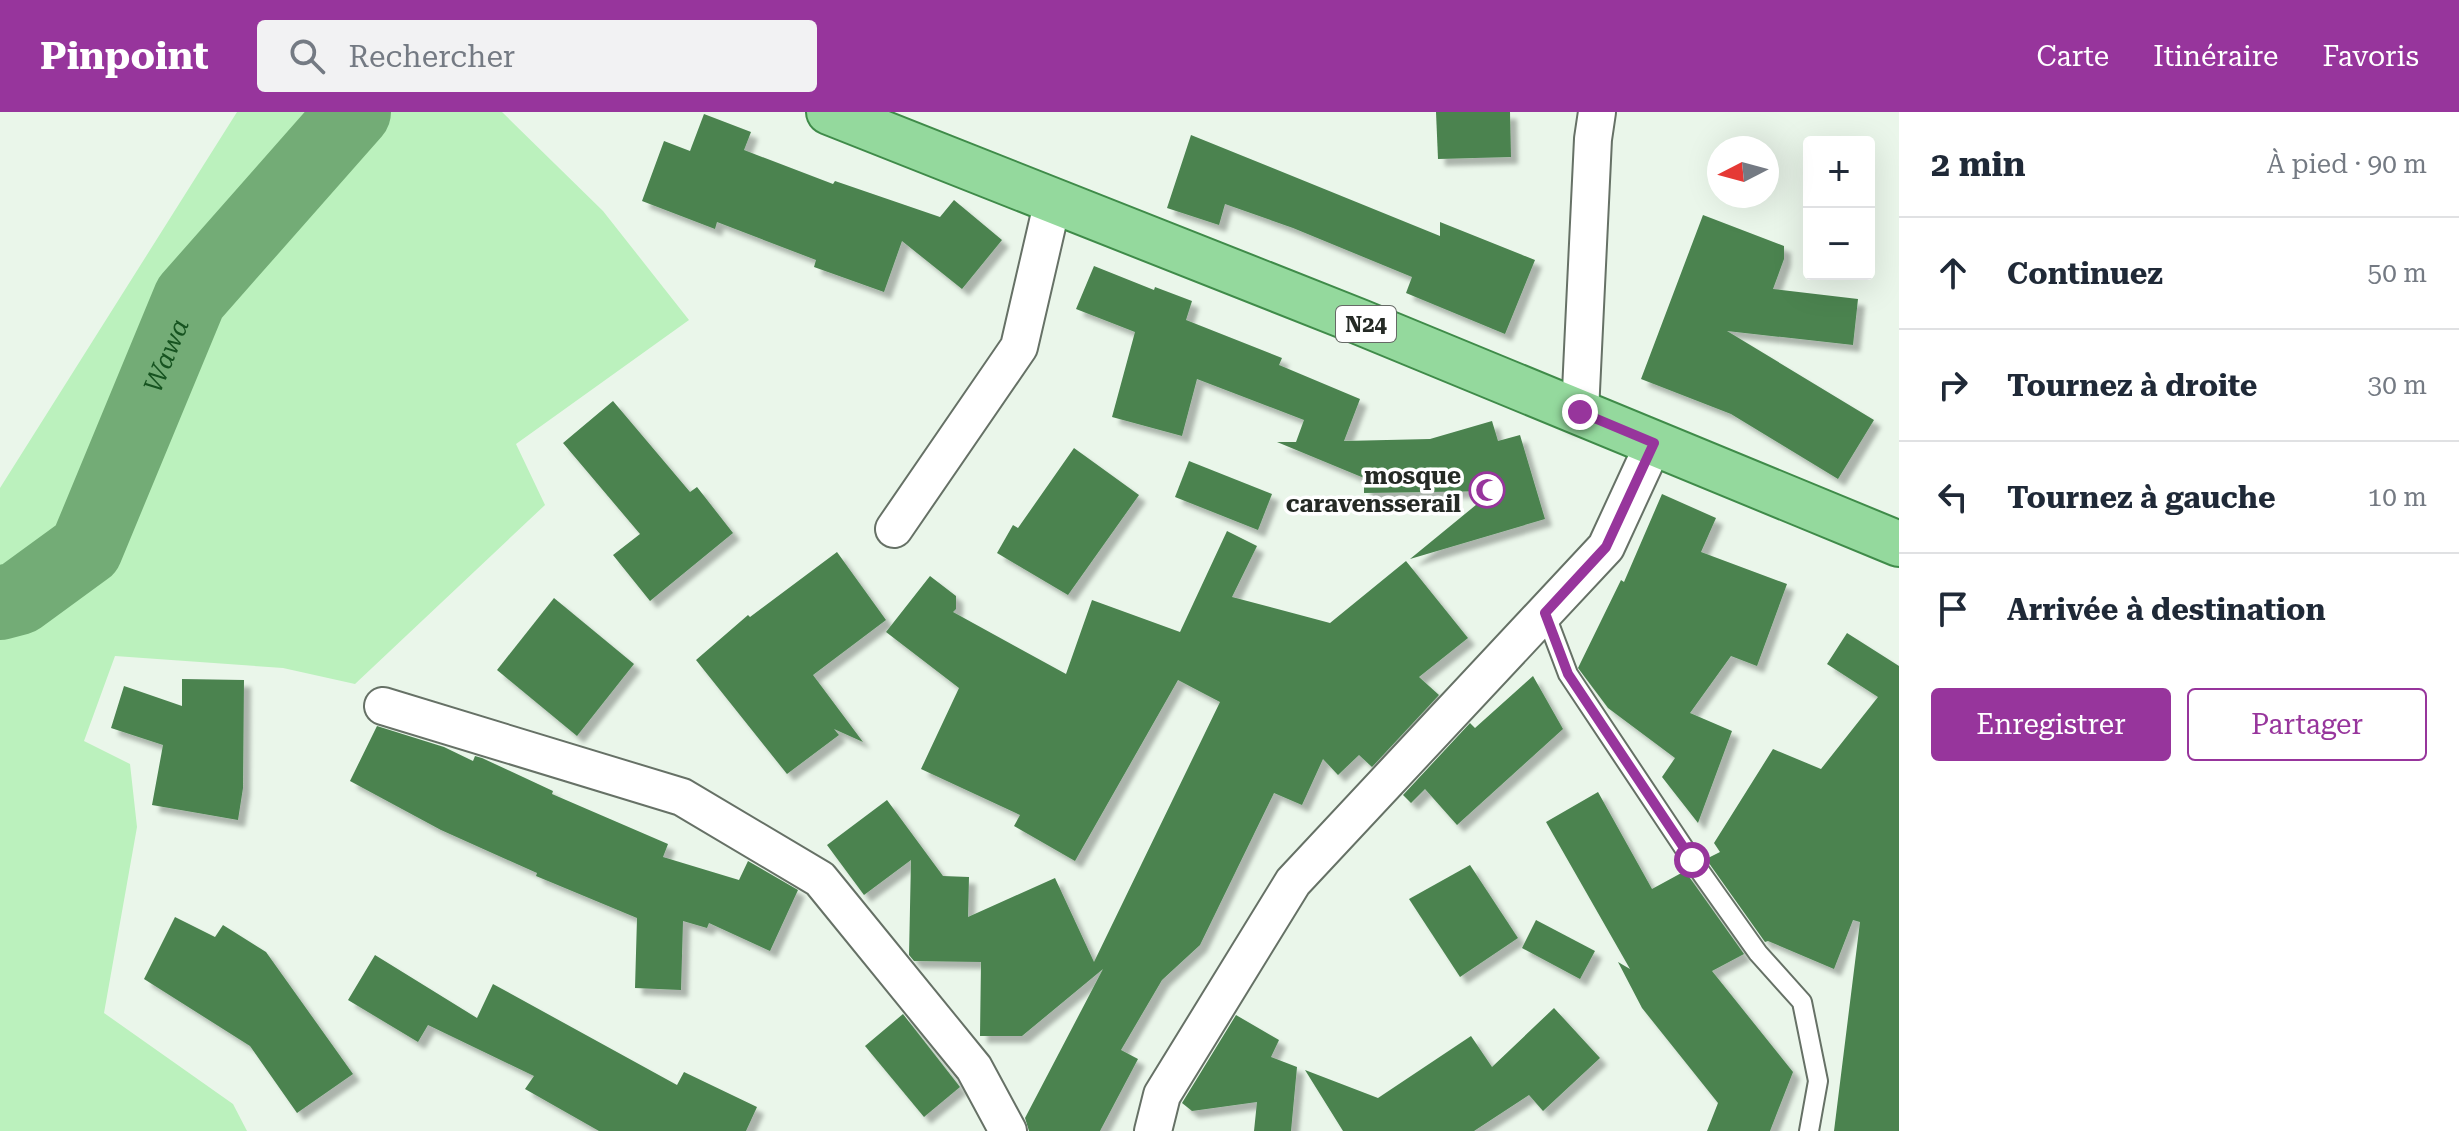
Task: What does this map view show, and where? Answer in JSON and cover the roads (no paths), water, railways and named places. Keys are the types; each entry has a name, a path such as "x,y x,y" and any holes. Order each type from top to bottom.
{"main road":[{"name":"N24","path":"839,114 1580,412 1899,544"}],"street":[{"path":"1580,412 1593,139 1597,112"},
{"path":"894,529 1019,347 1053,200"},
{"path":"1153,1131 1162,1095 1293,882 1606,547 1654,443"},
{"path":"383,706 682,797 820,879 974,1068 1008,1131"}],"lane":[{"path":"1545,613 1568,674 1750,942 1802,1002 1818,1081 1809,1131"}],"waterway":[{"name":"Wawa","path":"0,603 19,598 86,549 190,298 354,112"}],"place":[{"name":"mosque caravensserail","path":"1487,490"}]}
